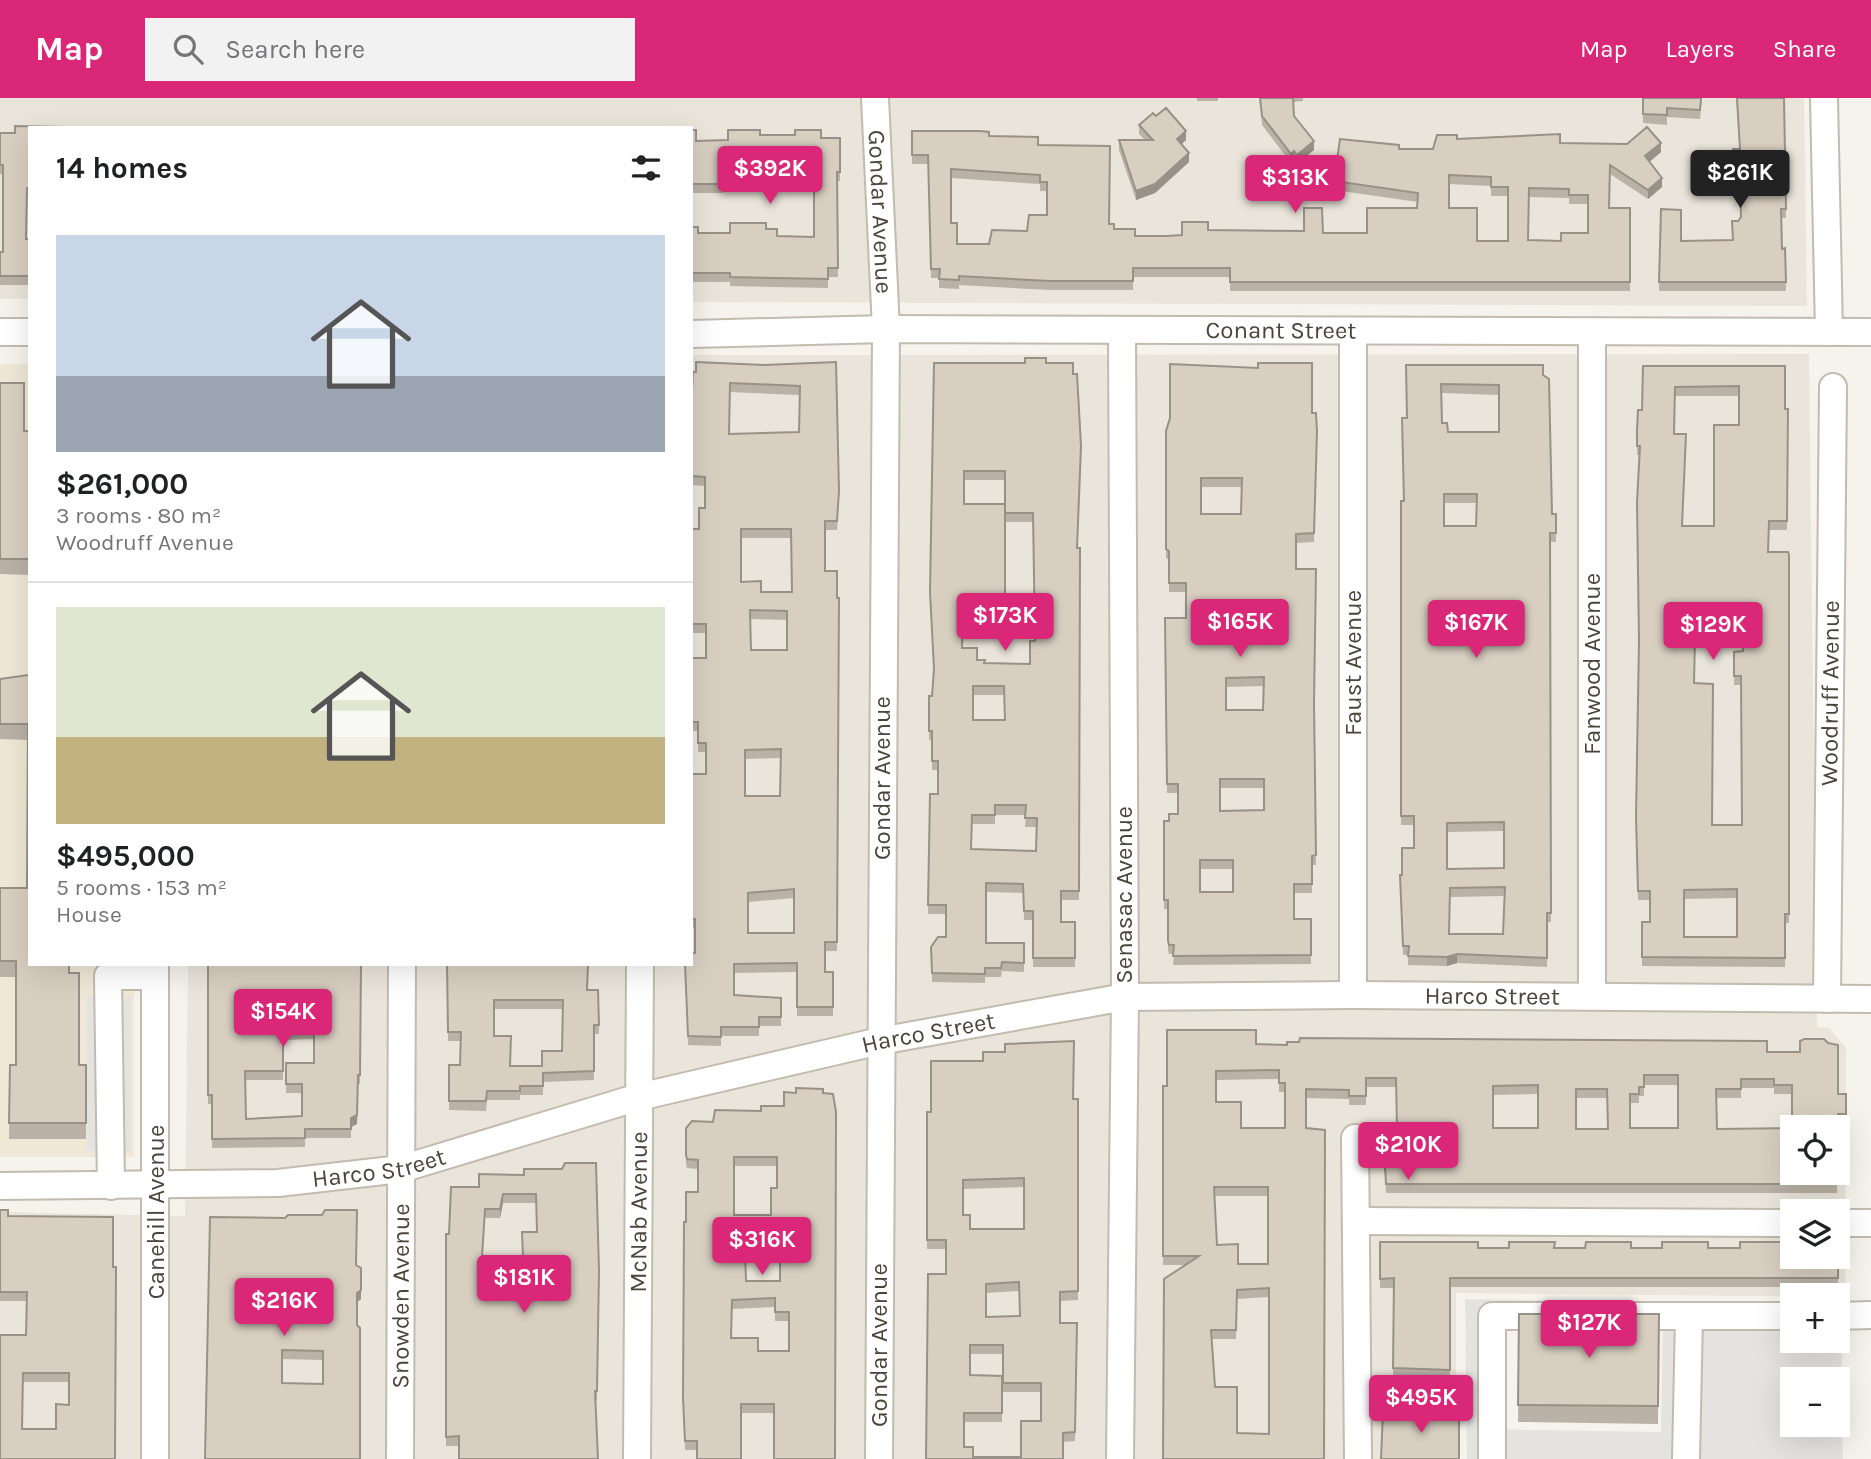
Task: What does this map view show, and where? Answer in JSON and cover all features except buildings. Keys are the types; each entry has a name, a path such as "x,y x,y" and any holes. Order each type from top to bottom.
{"street":[{"name":"Gondar Avenue","path":"876,98 886,329 879,1459"},
{"path":"1824,98 1829,332"},
{"name":"Conant Street","path":"693,334 886,329 1871,332"},
{"name":"Senasac Avenue","path":"1120,1459 1125,997 1122,331"},
{"name":"Faust Avenue","path":"1353,331 1353,995"},
{"path":"0,332 28,332"},
{"name":"Fanwood Avenue","path":"1592,332 1592,996"},
{"name":"Woodruff Avenue","path":"1828,999 1833,387"},
{"name":"Snowden Avenue","path":"400,1459 402,966"},
{"name":"McNab Avenue","path":"637,1459 640,966"},
{"path":"111,1186 108,976 155,970"},
{"name":"Canehill Avenue","path":"155,970 155,1459"},
{"name":"Harco Street","path":"0,1186 278,1183 401,1169 639,1097 880,1041 1125,997 1353,995 1871,999"},
{"path":"1354,1138 1358,1459"},
{"path":"1356,1221 1780,1223"},
{"path":"1850,1223 1871,1223"},
{"path":"1492,1459 1492,1316 1780,1315"},
{"path":"1850,1316 1871,1315"},
{"path":"1686,1459 1689,1316"},
{"path":"1358,1395 1444,1396"}],"shaded area":[{"path":"0,98 1804,98 1807,306 693,302 693,126 28,126 28,299 0,299"},
{"path":"1809,354 1817,1027 1829,1028 1846,1048 1846,1115 1780,1115 1780,1185 1845,1185 1845,1199 1780,1199 1780,1269 1845,1269 1845,1283 1780,1283 1780,1296 1456,1293 1456,1459 0,1459 0,1212 185,1216 188,966 693,966 693,355"},
{"path":"0,364 28,364 28,966 134,966 134,1157 0,1157"},
{"path":"87,996 131,997 131,1152 87,1151"},
{"path":"1465,1299 1780,1304 1780,1353 1842,1353 1842,1367 1780,1367 1780,1437 1843,1437 1843,1459 1467,1459","holes":["1663,1308 1661,1432 1482,1429 1483,1312"]}]}
